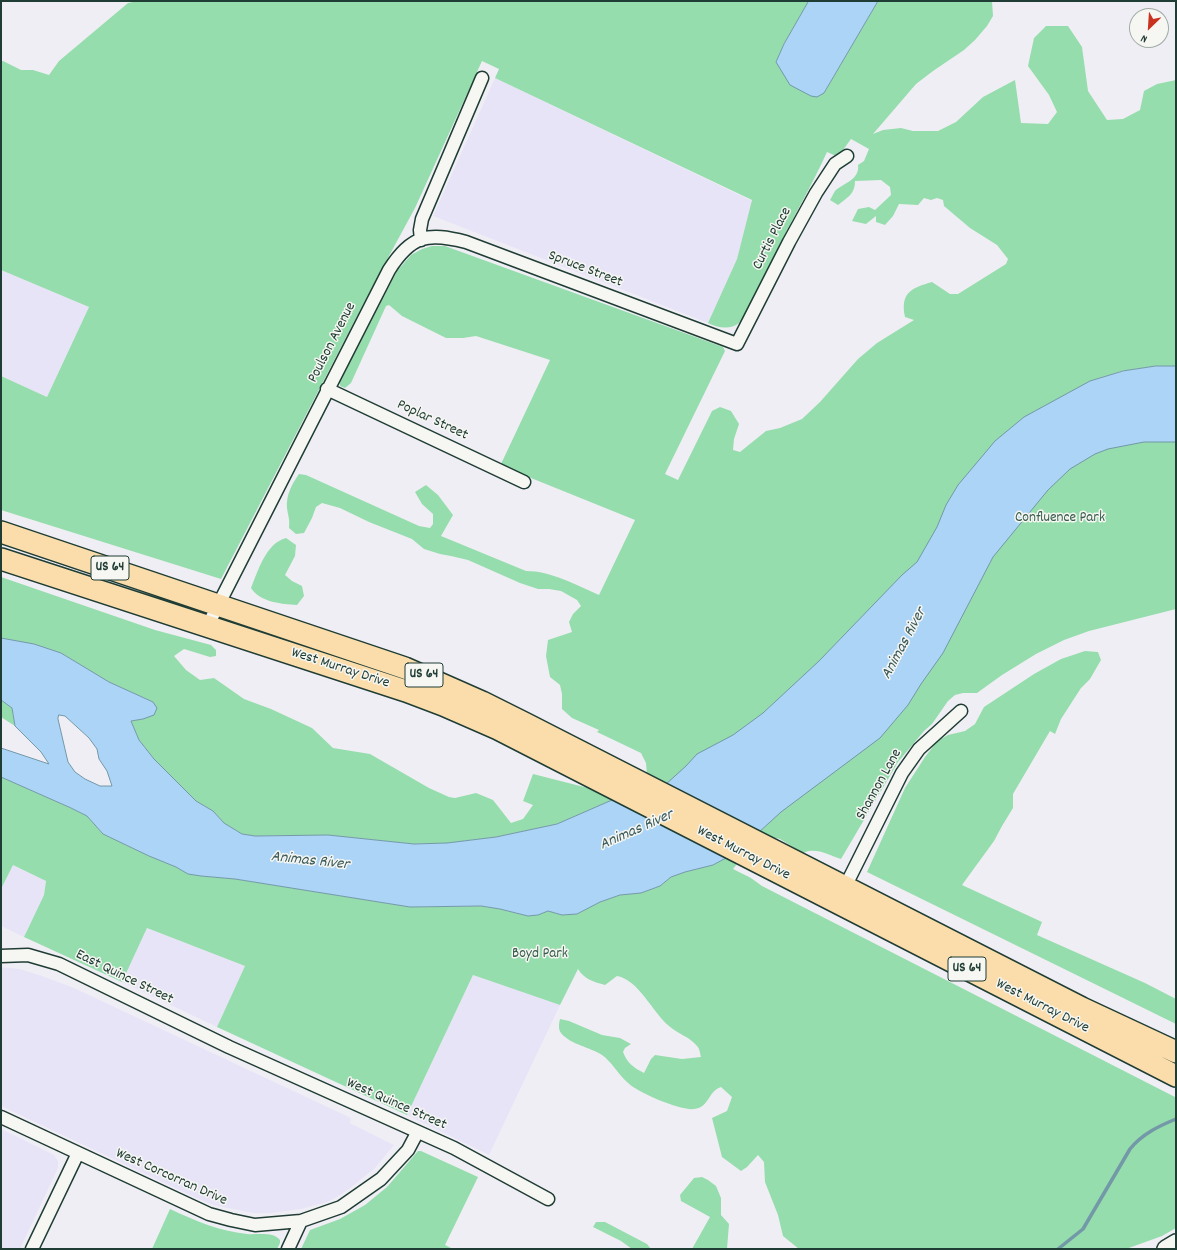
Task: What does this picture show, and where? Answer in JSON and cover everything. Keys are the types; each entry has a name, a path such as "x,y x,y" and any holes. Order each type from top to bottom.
{"highway":[{"name":"US 64","path":"1,532 218,604"},
{"name":"US 64","path":"1,559 208,627"},
{"name":"West Murray Drive","path":"218,604 416,672 482,702 758,862 1176,1076"},
{"name":"West Murray Drive","path":"208,627 406,691 443,705 609,777 777,853 1082,1008 1176,1052"}],"street":[{"path":"420,240 422,219 482,78"},
{"name":"Curtis Place","path":"737,344 810,203 835,164 847,156"},
{"name":"Spruce Street","path":"420,240 431,236 440,236 466,242 737,344"},
{"name":"Poulson Avenue","path":"208,627 218,604 327,389 389,270 397,257 409,246 420,240"},
{"name":"Poplar Street","path":"327,389 524,482"},
{"name":"Shannon Lane","path":"845,887 902,772 919,749 961,711"},
{"name":"East Quince Street","path":"1,956 28,955 59,964 228,1047"},
{"name":"West Quince Street","path":"228,1047 454,1148 548,1199"},
{"name":"West Corcorran Drive","path":"1,1117 188,1205 220,1218 255,1225 301,1221 341,1207 381,1179 408,1150 418,1133"},
{"path":"32,1249 78,1153"},
{"path":"288,1249 301,1221"},
{"path":"1166,1249 1176,1243"}],"shaded area":[{"path":"495,78 752,201 737,259 708,323 433,216"},
{"path":"1,270 89,307 47,397 1,376"},
{"path":"13,865 46,881 44,895 24,937 1,926 1,889"},
{"path":"147,928 245,966 217,1027 122,982"},
{"path":"1,967 20,969 74,988 351,1118 350,1123 394,1145 375,1168 349,1189 327,1202 301,1209 270,1213 253,1213 213,1205 192,1196 1,1106"},
{"path":"473,975 560,1005 489,1155 407,1115"},
{"path":"1,1129 54,1155 58,1161 58,1168 20,1249 1,1249"}],"green space":[{"name":"Confluence Park","path":"138,1 809,1 784,44 776,62 824,93 878,1 992,1 993,16 975,40 964,50 916,84 873,134 883,130 901,128 913,131 938,131 956,122 983,97 1015,80 1021,123 1048,124 1057,112 1049,95 1028,66 1034,38 1046,26 1068,26 1082,47 1088,91 1107,120 1123,119 1140,110 1144,91 1157,84 1176,80 1176,366 1156,366 1122,371 1090,381 1176,369 1176,609 1089,631 1064,640 1036,654 1002,675 977,693 963,693 955,695 948,701 932,724 924,731 898,762 841,859 817,851 808,851 803,853 780,839 769,839 758,833 775,817 665,785 647,776 646,763 641,753 597,732 599,730 572,718 562,709 562,694 560,685 550,677 546,656 548,640 572,632 569,622 573,614 581,606 577,600 561,591 538,589 520,583 468,560 424,549 412,539 369,522 340,508 322,503 316,507 304,533 296,534 289,528 287,499 299,474 306,475 419,526 430,528 433,524 433,514 422,504 415,492 426,485 438,495 453,515 441,536 526,571 545,573 599,595 635,520 531,478 501,464 550,360 476,336 446,338 402,316 389,305 386,306 351,383 345,388 340,386 340,382 397,271 411,255 422,249 432,246 445,246 723,347 725,351 665,474 678,480 712,411 720,407 731,411 739,424 734,439 733,450 740,452 766,431 780,428 802,419 820,402 858,359 877,343 914,320 905,317 904,309 906,297 913,289 932,282 950,294 958,294 1006,264 1008,259 997,245 970,228 944,206 943,200 937,198 931,200 924,198 918,205 899,204 893,216 885,225 876,222 876,216 866,224 852,221 858,209 869,207 875,210 891,195 890,187 881,180 855,181 852,192 838,205 830,200 838,188 854,178 858,170 858,165 864,161 869,149 851,139 843,150 836,156 827,152 744,317 739,323 732,327 724,328 712,325 708,323 737,259 752,200 495,78 499,69 482,61 415,208 370,291 221,579 1,510 1,376 47,397 89,307 1,270 1,62 3,61 21,70 33,70 49,75 59,61 128,3"},
{"path":"286,538 296,545 295,556 285,575 292,581 302,586 304,596 297,605 278,603 265,599 255,593 251,588 260,566 268,552 279,541"},
{"path":"1,577 155,630 211,645 216,650 216,656 210,657 184,649 174,656 186,670 200,680 214,678 244,699 271,709 312,728 333,748 370,754 429,788 449,797 455,798 476,793 493,800 511,823 523,819 533,805 523,801 533,774 588,788 612,800 557,824 496,837 447,843 414,844 328,835 255,836 242,834 224,823 213,811 196,801 154,759 139,740 131,721 143,719 153,702 109,682 61,653 34,644 1,638"},
{"path":"1085,651 1098,652 1101,660 1090,679 1081,688 1061,719 1055,734 1050,731 1013,794 1013,808 994,841 962,885 1042,922 1037,935 1145,983 1176,999 1176,1024 867,872 905,788 935,744 948,735 965,731 975,724 984,707 1034,674 1061,659"},
{"path":"1,700 12,708 15,726 1,717"},
{"name":"Boyd Park","path":"1,777 87,816 103,834 176,867 188,874 235,879 410,907 481,906 528,916 538,915 548,911 562,915 577,914 600,902 620,895 641,893 660,886 671,877 713,865 726,858 737,864 733,869 751,878 762,886 1175,1097 1176,1228 1162,1236 1126,1249 799,1249 783,1236 778,1215 765,1182 764,1162 758,1155 741,1171 722,1157 712,1118 727,1111 732,1097 721,1087 716,1089 706,1102 699,1108 688,1109 669,1104 639,1091 624,1079 602,1055 575,1043 561,1033 559,1028 560,1019 569,1021 602,1035 620,1038 631,1044 625,1048 623,1052 629,1062 644,1073 651,1059 655,1055 682,1059 701,1057 699,1049 694,1043 669,1026 639,990 632,984 617,976 605,985 586,978 578,969 560,1005 473,975 407,1115 217,1027 245,966 147,928 122,982 24,937 44,895 46,881 13,865 1,889"},
{"path":"418,1151 478,1177 445,1245 453,1249 301,1249 310,1230 340,1219 365,1205 387,1187"},
{"path":"702,1177 716,1186 721,1198 721,1215 729,1224 727,1249 692,1249 710,1217 681,1201 680,1195 694,1178"},
{"path":"170,1209 227,1231 247,1234 273,1235 280,1240 280,1243 277,1249 152,1249"},
{"path":"596,1222 605,1222 647,1244 651,1249 632,1249 621,1241 593,1227"}],"water":[{"path":"809,1 878,1 824,93 817,97 811,96 790,85 776,62 784,44"},
{"name":"Animas River","path":"1156,366 1176,366 1176,442 1144,442 1108,449 1095,454 1070,469 1048,490 993,557 943,653 908,705 880,738 781,812 758,833 726,858 713,865 671,877 660,886 641,893 620,895 600,902 577,914 562,915 548,911 538,915 528,916 481,906 410,907 235,879 188,874 176,867 103,834 87,816 1,777 1,748 49,764 41,752 15,726 12,708 1,700 1,638 34,644 61,653 109,682 153,702 157,708 154,715 131,721 139,740 154,759 196,801 213,811 224,823 242,834 255,836 328,835 414,844 447,843 496,837 557,824 612,800 665,785 697,754 733,735 763,713 819,661 902,575 917,562 937,527 946,505 958,485 995,441 1024,417 1090,381 1123,371","holes":["59,715 65,716 89,738 97,749 99,759 107,771 112,786 100,786 85,779 75,772 68,762 58,719"]}],"waterway":[{"path":"1058,1249 1083,1229 1130,1149 1151,1131 1176,1119"}]}
